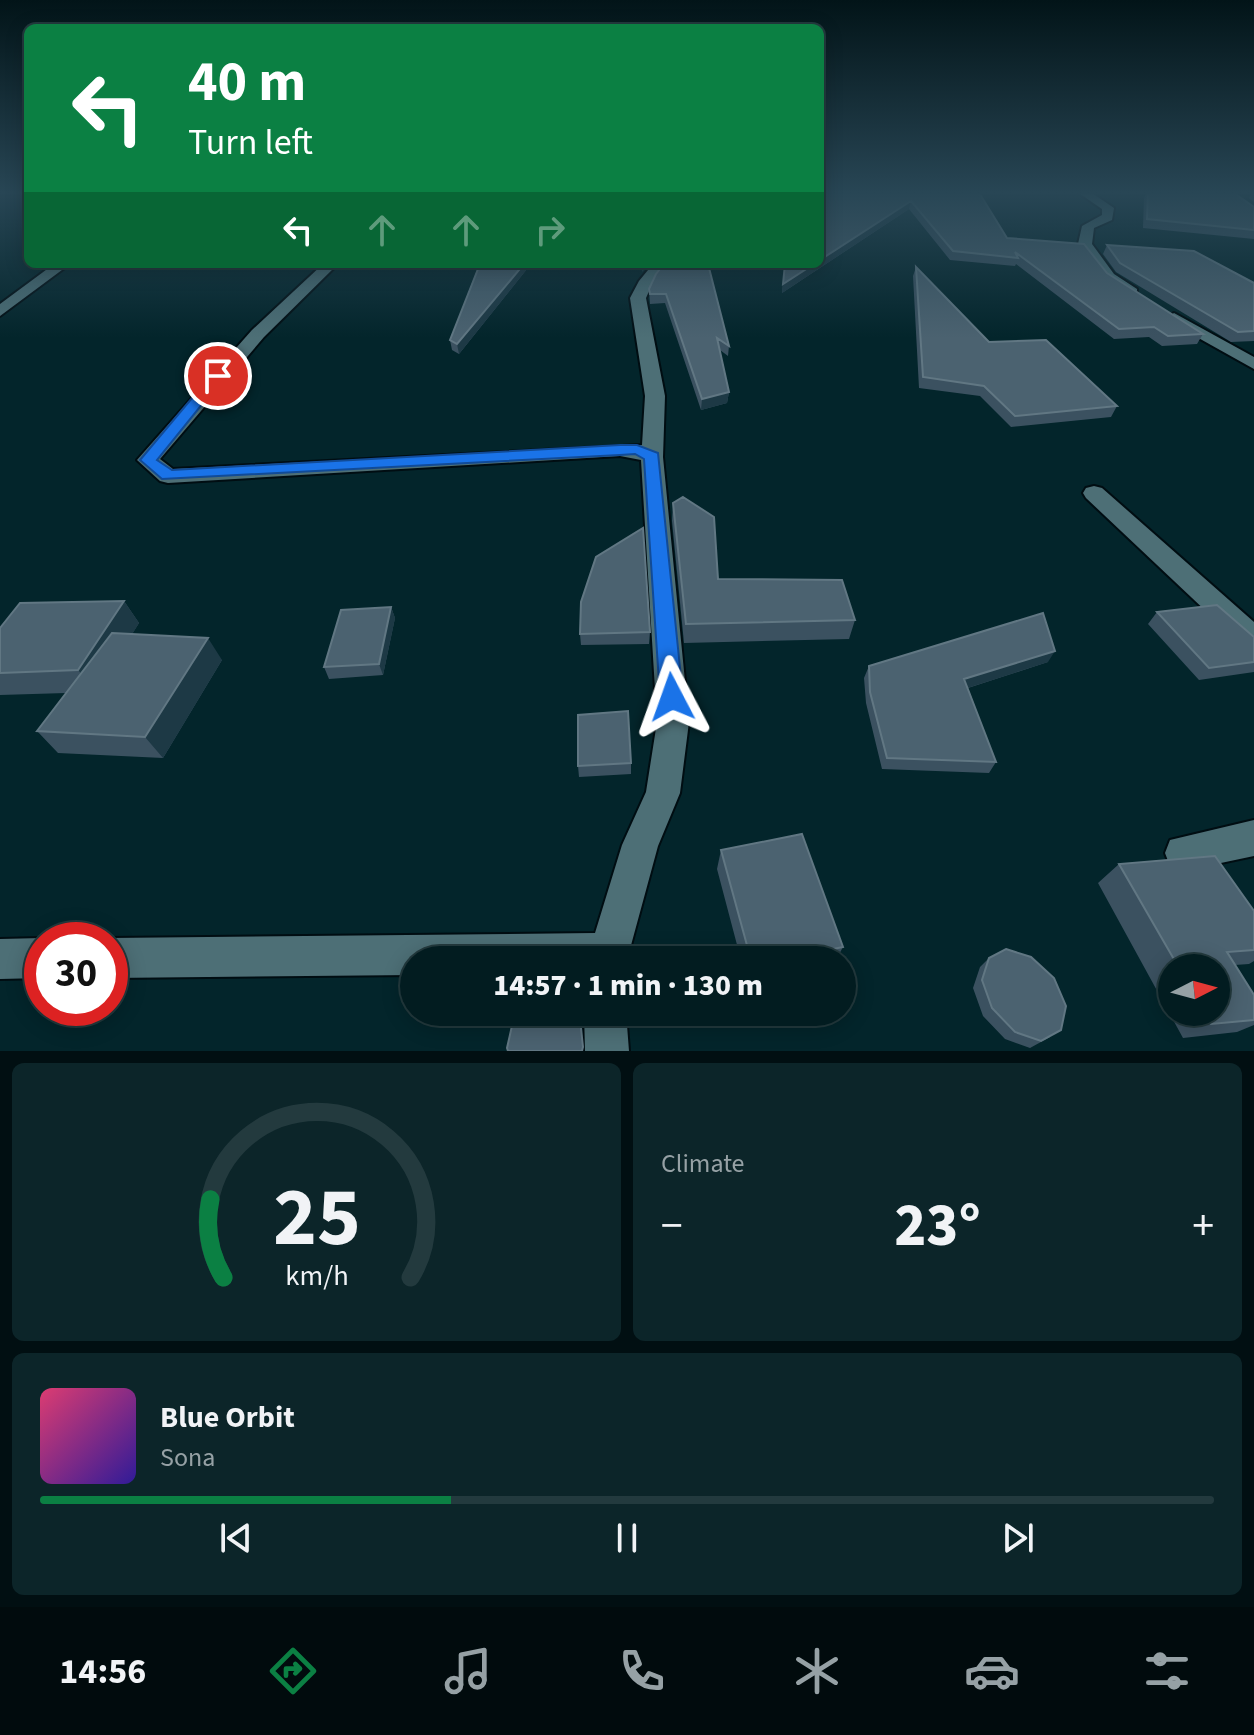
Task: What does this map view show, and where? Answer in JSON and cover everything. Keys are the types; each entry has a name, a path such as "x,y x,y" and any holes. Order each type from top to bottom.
{"street":[{"path":"1086,240 1085,244 1109,277 1254,364"},
{"path":"0,311 58,268"},
{"path":"326,268 292,297 236,355 148,460 168,476 620,450 637,450 652,457"},
{"path":"610,946 640,845 663,793 673,722 652,457 655,396 638,298 646,281 657,268"},
{"path":"1094,493 1254,639"},
{"path":"1183,853 1254,838"},
{"path":"128,958 400,957"},
{"path":"0,959 24,958"},
{"path":"606,1026 607,1051"}],"building":[{"path":"824,240 851,240 824,257"},
{"path":"944,240 1033,240 1084,244 1107,273 1203,334 1168,336 1154,327 1119,329 1015,252 1018,258 953,251"},
{"path":"1107,245 1194,251 1254,283 1254,331 1238,332 1120,263"},
{"path":"916,267 989,342 1046,340 1117,406 1015,416 984,386 923,377"},
{"path":"478,268 521,268 457,344 450,340"},
{"path":"661,268 709,268 729,346 717,338 729,392 702,399 666,294 650,294"},
{"path":"785,268 808,268 783,284"},
{"path":"683,497 714,517 718,579 842,580 855,620 686,624 673,503"},
{"path":"643,528 650,632 580,634 581,602 596,557"},
{"path":"124,601 78,670 0,673 0,628 20,603"},
{"path":"1217,605 1254,637 1254,662 1209,668 1157,612"},
{"path":"391,607 379,664 324,667 341,610"},
{"path":"1043,613 1055,651 964,679 996,762 887,758 870,692 869,666"},
{"path":"112,633 208,638 145,737 37,731"},
{"path":"628,711 631,763 578,766 578,715"},
{"path":"802,834 843,946 747,946 721,850"},
{"path":"1215,856 1254,911 1254,950 1228,954 1171,954 1119,864"},
{"path":"1006,949 1031,957 1054,978 1066,1006 1061,1030 1041,1041 1015,1032 992,1008 982,980 989,958"},
{"path":"1230,957 1254,995 1254,1020 1230,1022"},
{"path":"512,1026 581,1026 582,1051 508,1051"}],"route":[{"path":"218,376 148,460 168,476 620,450 637,450 652,457 672,697"}]}
